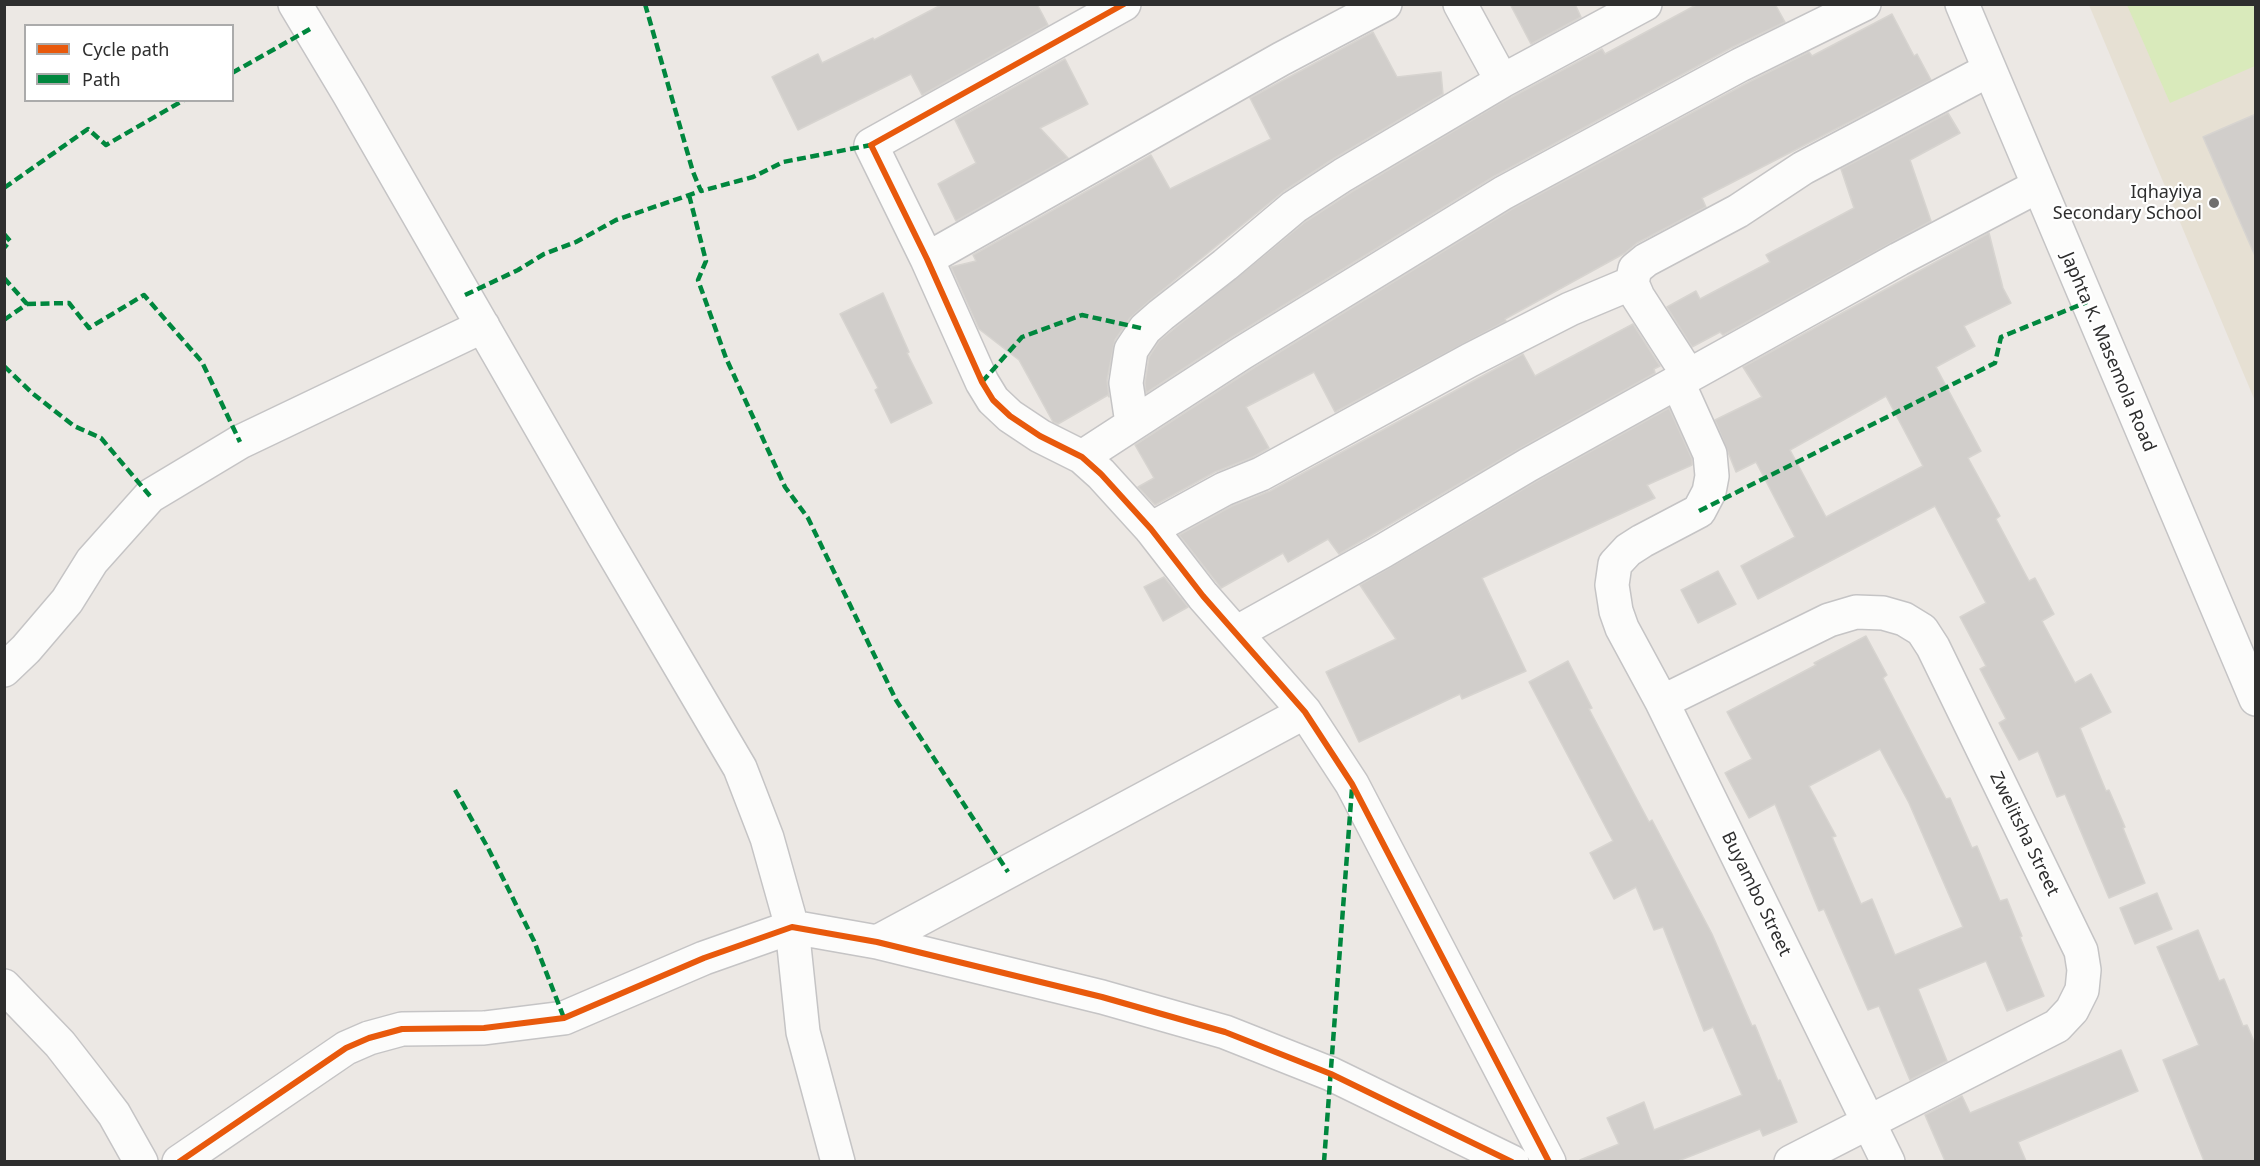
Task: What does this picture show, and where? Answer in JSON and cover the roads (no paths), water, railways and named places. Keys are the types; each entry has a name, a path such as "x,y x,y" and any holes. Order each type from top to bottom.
{"street":[{"path":"295,4 740,768 767,838 792,927 804,1032 838,1161"},
{"path":"1124,4 871,145 927,259 982,382 993,400 1010,416 1040,436 1082,457 1101,474 1151,529 1203,596 1305,712 1352,784 1549,1161"},
{"path":"927,259 1281,59 1385,4"},
{"path":"1460,4 1502,81"},
{"path":"1132,423 1126,383 1127,367 1131,350 1145,329 1294,207 1343,175 1502,81 1645,4"},
{"path":"1082,457 1132,423 1503,193 1740,65 1864,4"},
{"name":"Japhta K. Masemola Road","path":"1962,4 2256,699"},
{"path":"1151,529 1224,489 1261,474 1470,360 1570,309 1632,283 1635,269 1646,260 1738,211 1803,168 1989,70"},
{"path":"1236,633 1383,551 1528,465 1899,259 2038,186"},
{"name":"Buyambo Street","path":"1632,283 1683,379 1710,454 1712,476 1709,492 1699,511 1642,541 1628,550 1615,564 1612,585 1616,611 1622,628 1662,702 1888,1161"},
{"path":"4,670 26,649 60,609 92,561 150,495 240,442 483,326"},
{"name":"Zwelitsha Street","path":"1662,702 1829,620 1856,612 1883,613 1904,619 1922,630 1943,668 2081,951 2084,970 2082,990 2072,1011 2056,1026 1791,1161"},
{"path":"877,942 1305,712"},
{"path":"179,1161 345,1048 369,1038 402,1029 484,1028 564,1018 704,958 792,927 877,942 1102,998 1226,1032 1331,1074 1512,1161"},
{"path":"4,986 60,1044 114,1114 141,1161"}],"place":[{"name":"Iqhayiya Secondary School","path":"2214,203"}]}
